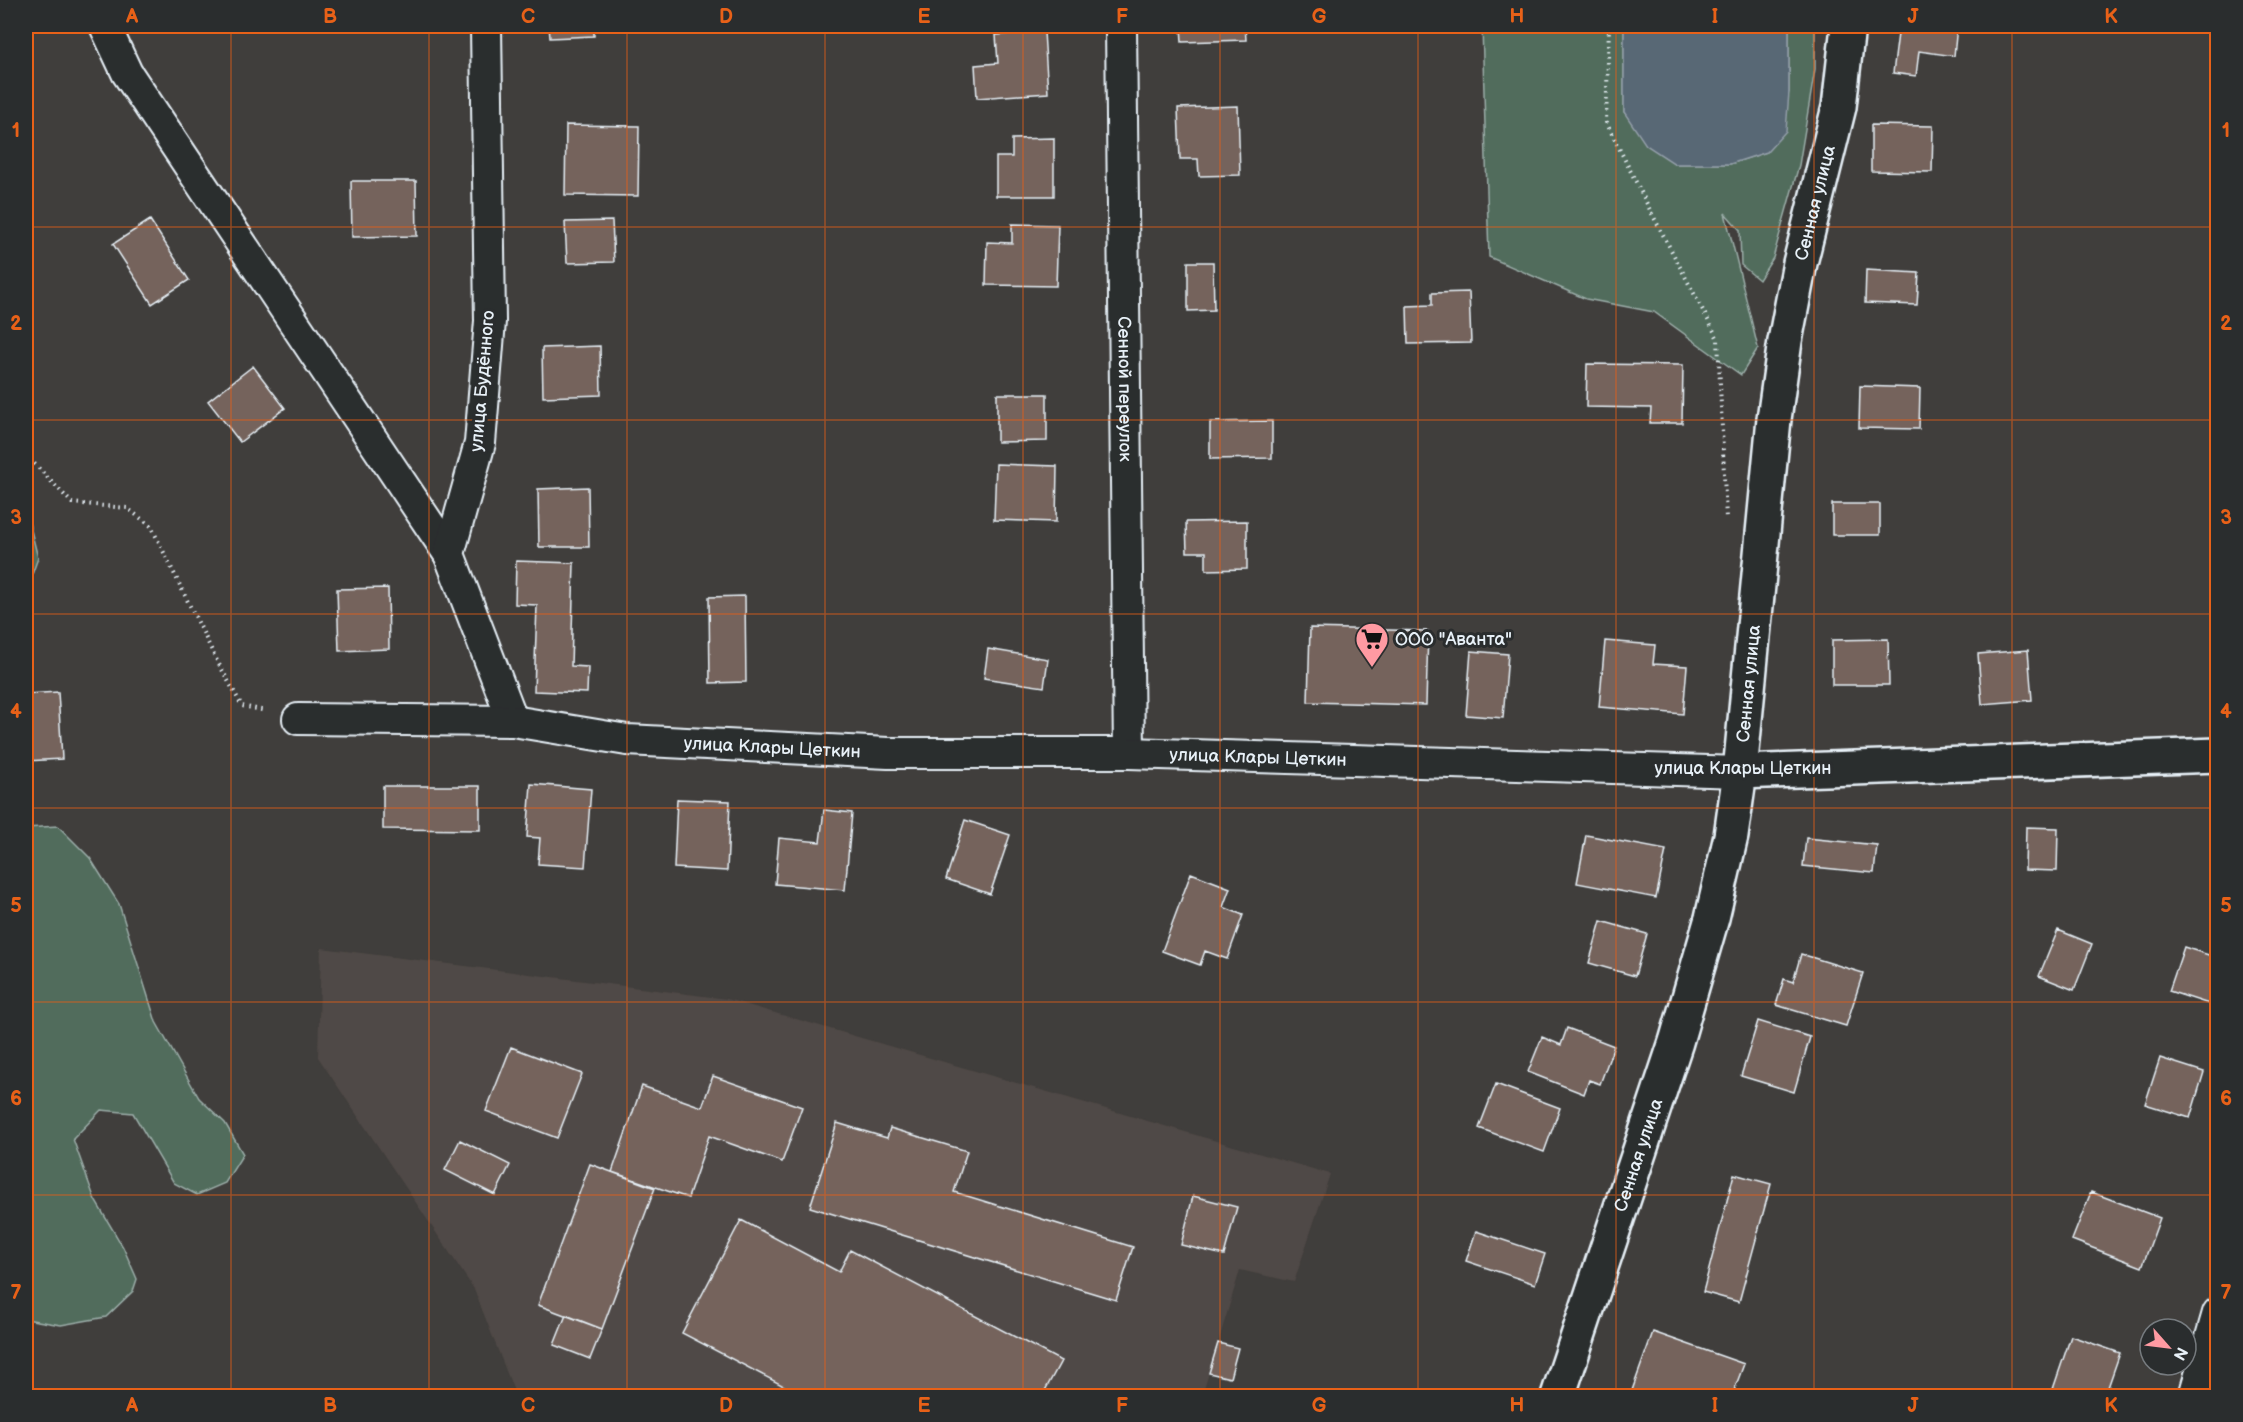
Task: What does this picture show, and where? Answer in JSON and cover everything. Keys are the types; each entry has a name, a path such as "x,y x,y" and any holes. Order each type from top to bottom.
{"street":[{"path":"105,26 127,73 449,554 513,721"},
{"name":"улица Будённого","path":"449,554 480,443 489,332 486,26"},
{"name":"Сенной переулок","path":"1122,26 1129,753"},
{"name":"Сенная улица","path":"1558,1396 1683,1020 1731,836 1740,772 1774,419 1783,352 1800,263 1839,107 1848,26"},
{"name":"улица Клары Цеткин","path":"298,719 513,721 627,740 888,753 1129,753 1740,772 2217,755"},
{"path":"2194,1396 2217,1313"}],"path":[{"path":"1609,26 1606,122 1718,339 1726,530"},
{"path":"26,455 72,503 127,508 152,526 214,655 242,706 298,719"}],"shaded area":[{"path":"321,948 727,999 1330,1174 1294,1282 1240,1270 1202,1396 516,1396 474,1289 318,1057"}],"green space":[{"path":"1482,26 1624,26 1624,112 1675,164 1730,164 1767,152 1789,92 1789,26 1815,26 1815,69 1799,165 1773,258 1759,280 1741,265 1740,230 1725,213 1758,348 1741,375 1654,312 1586,299 1489,257"},
{"path":"26,510 38,558 26,591"},
{"path":"58,826 90,858 119,904 156,1022 199,1098 225,1123 243,1154 225,1183 197,1195 174,1183 133,1113 101,1110 73,1139 95,1200 123,1247 137,1279 133,1291 106,1317 61,1325 26,1319 26,1114 32,1078 26,1063 26,828"}],"water":[{"path":"1624,26 1789,26 1789,92 1786,131 1767,152 1730,164 1675,164 1646,145 1624,112"}],"building":[{"path":"549,26 594,26 594,36 550,38"},
{"path":"1181,26 1245,26 1246,40 1182,42"},
{"path":"1899,26 1957,26 1954,56 1919,51 1916,76 1893,73"},
{"path":"1044,32 1048,93 977,98 975,65 998,63 996,35"},
{"path":"1238,106 1240,175 1199,176 1198,159 1180,159 1178,108"},
{"path":"566,125 639,126 638,196 565,195"},
{"path":"1871,125 1933,126 1932,172 1871,171"},
{"path":"1054,138 1054,196 996,196 996,157 1012,157 1012,139"},
{"path":"351,181 416,181 417,236 352,237"},
{"path":"150,220 189,280 152,304 113,244"},
{"path":"612,221 614,262 567,263 565,222"},
{"path":"1012,224 1058,225 1056,286 986,285 987,242 1012,243"},
{"path":"1188,262 1213,262 1214,310 1188,311"},
{"path":"1866,270 1919,273 1917,305 1865,303"},
{"path":"1469,292 1471,343 1408,344 1407,306 1432,305 1432,293"},
{"path":"600,346 601,395 543,397 542,348"},
{"path":"1587,364 1683,365 1682,423 1650,423 1651,408 1586,407"},
{"path":"253,366 285,408 240,442 208,401"},
{"path":"1860,386 1920,388 1919,429 1859,428"},
{"path":"997,394 1047,394 1047,441 997,442"},
{"path":"1272,421 1272,458 1210,459 1210,422"},
{"path":"996,464 1057,466 1056,522 994,520"},
{"path":"588,487 589,547 539,547 538,489"},
{"path":"1832,504 1880,504 1880,535 1832,535"},
{"path":"1247,521 1247,569 1206,570 1206,552 1187,552 1186,522"},
{"path":"516,561 574,563 571,666 588,667 587,693 534,691 537,605 515,604"},
{"path":"388,588 389,649 339,651 337,589"},
{"path":"745,596 746,682 710,683 709,597"},
{"path":"1310,628 1428,631 1426,705 1308,702"},
{"path":"1888,639 1889,685 1832,685 1832,640"},
{"path":"1605,641 1655,645 1653,664 1687,666 1683,714 1599,707"},
{"path":"988,649 1048,659 1044,687 984,678"},
{"path":"2028,650 2032,700 1982,704 1978,654"},
{"path":"1471,651 1508,654 1503,718 1466,715"},
{"path":"58,692 62,759 26,761 26,694"},
{"path":"531,784 591,789 585,867 538,864 540,838 527,837"},
{"path":"383,786 480,786 480,830 383,829"},
{"path":"677,799 730,801 727,871 674,868"},
{"path":"824,810 852,813 845,890 775,884 779,838 820,842"},
{"path":"965,820 1010,835 990,894 946,879"},
{"path":"2026,827 2058,828 2057,871 2025,870"},
{"path":"1586,835 1666,850 1656,898 1577,883"},
{"path":"1806,838 1877,845 1874,873 1803,866"},
{"path":"1191,873 1230,888 1223,907 1243,915 1227,959 1205,951 1200,965 1162,951"},
{"path":"1601,921 1647,934 1635,976 1589,963"},
{"path":"2058,930 2092,944 2074,990 2039,976"},
{"path":"2184,947 2218,958 2218,1007 2169,991"},
{"path":"1801,954 1863,973 1846,1026 1776,1005 1784,979 1793,982"},
{"path":"1758,1021 1810,1037 1794,1092 1741,1076"},
{"path":"1567,1028 1614,1046 1600,1084 1589,1080 1584,1094 1528,1072 1542,1037 1561,1045"},
{"path":"511,1047 582,1074 557,1138 486,1111"},
{"path":"2160,1058 2204,1072 2190,1118 2145,1104"},
{"path":"713,1076 802,1107 782,1162 709,1136 688,1198 612,1172 642,1086 702,1107"},
{"path":"1496,1084 1560,1108 1544,1152 1479,1128"},
{"path":"837,1123 887,1138 890,1128 967,1151 954,1192 1133,1247 1116,1300 810,1207"},
{"path":"460,1140 510,1165 495,1195 445,1170"},
{"path":"590,1164 655,1188 602,1329 538,1305"},
{"path":"1734,1174 1771,1184 1739,1302 1703,1292"},
{"path":"2091,1192 2160,1218 2142,1267 2072,1240"},
{"path":"1193,1196 1237,1207 1224,1255 1181,1245"},
{"path":"741,1220 839,1272 850,1250 1061,1361 1042,1396 803,1396 682,1333"},
{"path":"1476,1231 1545,1254 1535,1284 1466,1261"},
{"path":"566,1315 602,1329 590,1359 554,1345"},
{"path":"1653,1332 1744,1364 1732,1396 1630,1396"},
{"path":"2071,1336 2120,1353 2105,1396 2051,1395"},
{"path":"1218,1343 1238,1348 1230,1378 1209,1373"}],"place":[{"name":"ООО \"Аванта\"","path":"1372,668"}]}
